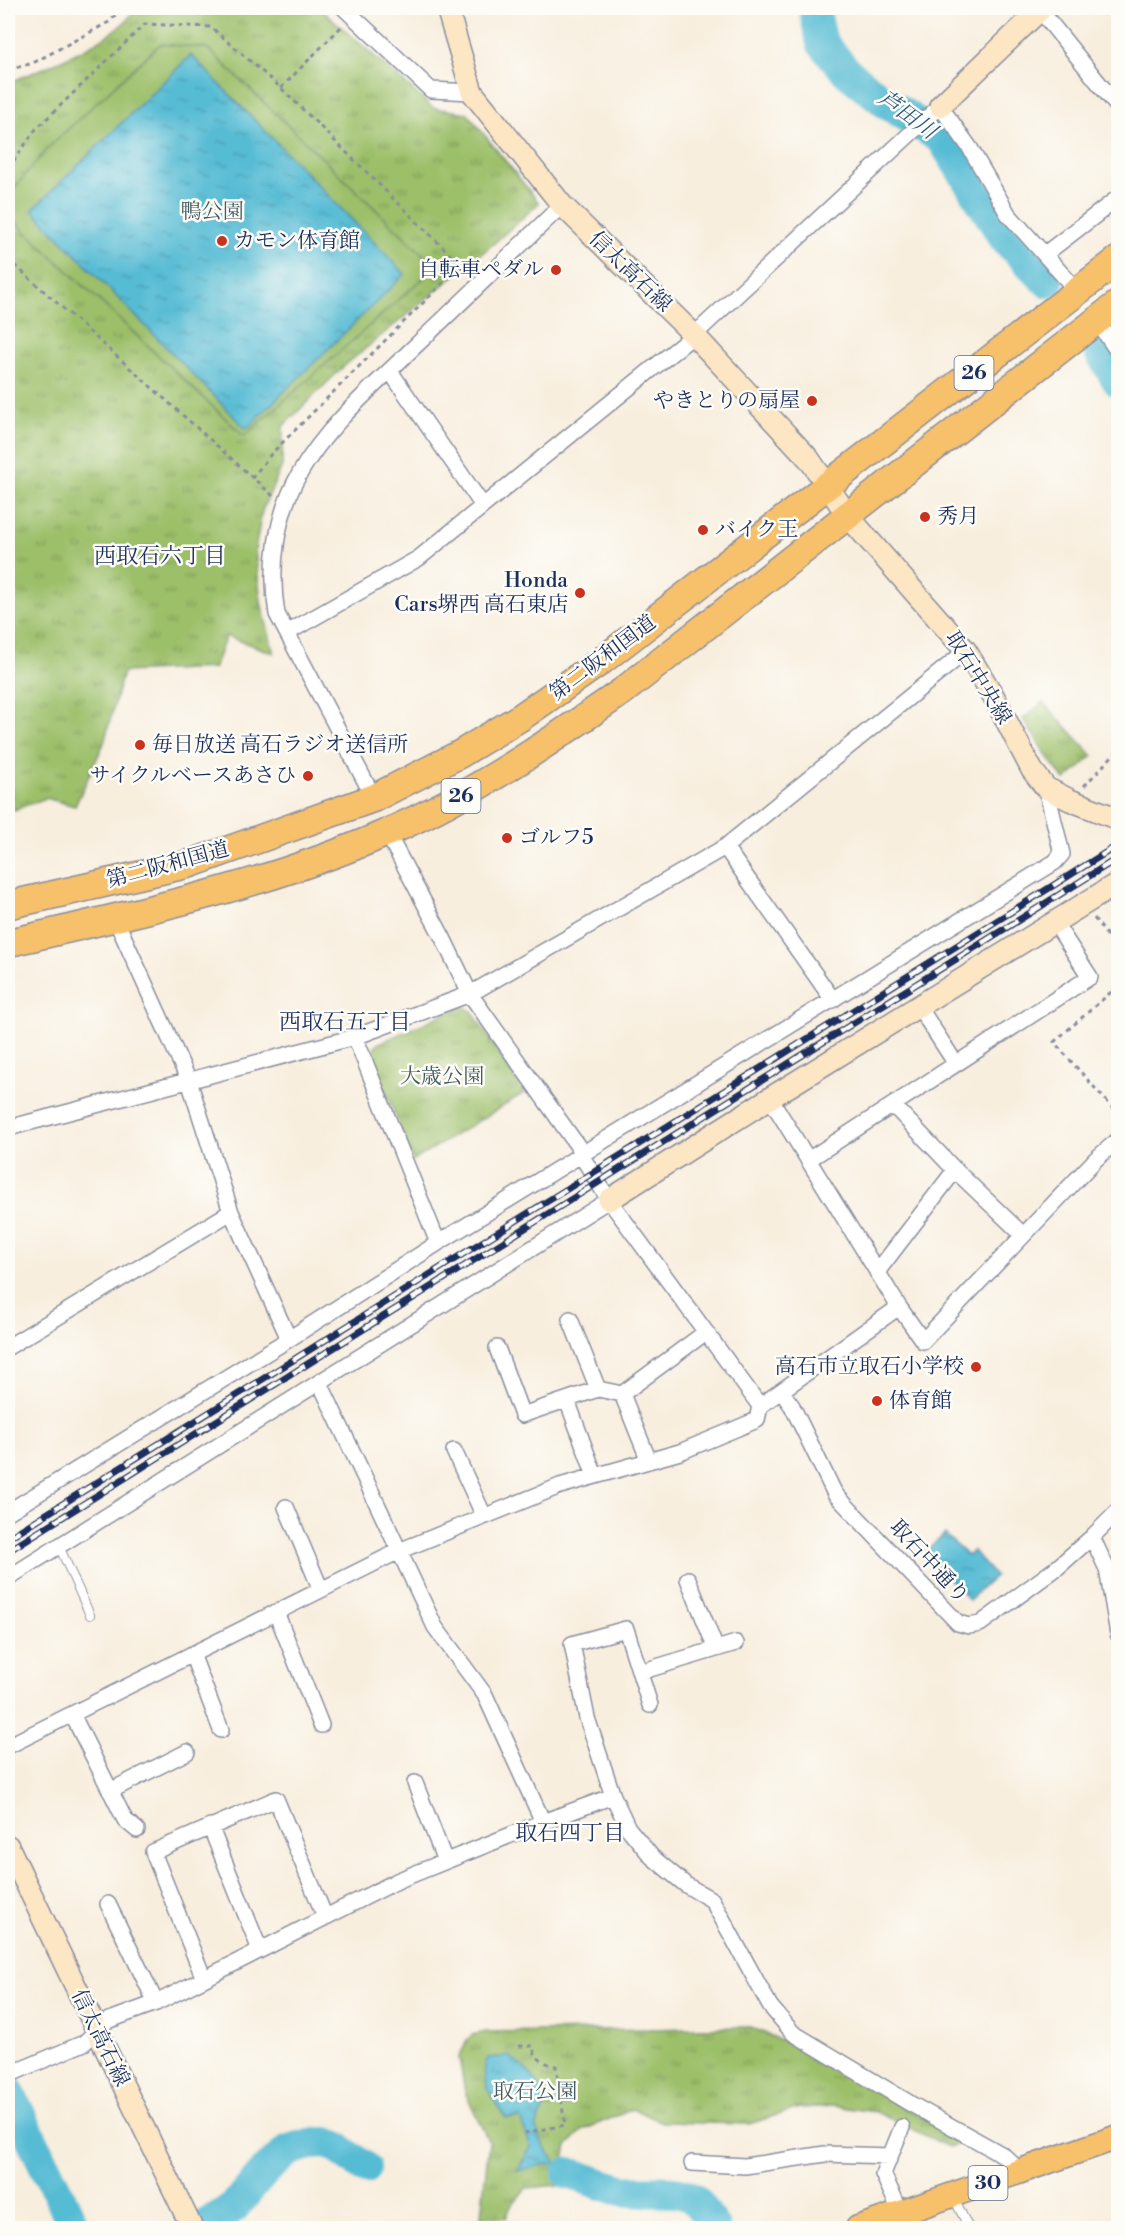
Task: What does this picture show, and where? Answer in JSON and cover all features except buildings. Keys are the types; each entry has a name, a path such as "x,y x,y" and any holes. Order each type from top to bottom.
{"highway":[{"name":"第二阪和国道","path":"8,905 189,864 374,798 460,754 522,717 600,662 1119,260"},
{"name":"第二阪和国道","path":"8,943 221,891 315,861 387,833 477,788 540,749 623,691 1119,304"}],"main road":[{"name":"30","path":"858,2229 904,2221 953,2196 1119,2138"}],"street":[{"name":"信太高石線","path":"447,8 472,92 562,205 694,335 809,459 848,516"},
{"path":"287,633 419,558 694,335 934,112 1041,9 1119,107"},
{"path":"348,12 431,90 472,92"},
{"path":"934,112 970,148 1008,214 1078,292"},
{"path":"1045,254 1119,198"},
{"path":"374,798 277,614 273,589 280,520 299,474 334,428 562,205"},
{"path":"1097,321 1119,352"},
{"path":"390,371 483,506"},
{"name":"取石中央線","path":"848,516 966,651 994,697 1032,770 1046,788 1070,801 1119,819"},
{"path":"8,1128 355,1037 470,994 724,847 966,651"},
{"path":"8,1512 289,1340 438,1243 1055,862 1062,854 1046,788"},
{"path":"387,833 470,994 577,1145 609,1200 760,1406"},
{"path":"724,847 833,1000"},
{"path":"8,1578 770,1098 1119,884"},
{"path":"115,918 189,1081 231,1212 289,1340"},
{"path":"808,1160 1090,977 1055,923"},
{"path":"919,1007 957,1064"},
{"path":"355,1037 438,1243"},
{"path":"770,1098 877,1272 923,1341 1096,1159 1119,1140"},
{"path":"893,1105 955,1170 1023,1235"},
{"path":"877,1272 955,1170"},
{"path":"8,1347 231,1212"},
{"path":"8,1746 399,1551 560,1486 680,1452 757,1420 760,1406 899,1306"},
{"path":"570,1319 598,1389"},
{"path":"497,1347 522,1415 598,1389 621,1394 706,1332"},
{"path":"320,1383 435,1627 485,1695 543,1822"},
{"name":"取石中通り","path":"781,1391 792,1406 835,1494 958,1623 969,1626 980,1624 1058,1567 1119,1511"},
{"path":"621,1394 649,1461"},
{"path":"567,1400 596,1476"},
{"path":"454,1451 484,1516"},
{"path":"286,1507 321,1590"},
{"path":"1092,1537 1107,1569 1119,1634"},
{"path":"688,1579 716,1649"},
{"path":"276,1612 321,1725"},
{"path":"650,1705 626,1629 572,1644 587,1718 613,1796 628,1828 652,1857 686,1885 712,1900 770,2006 793,2033 911,2104 1003,2155 1021,2172"},
{"path":"640,1672 736,1643"},
{"path":"192,1654 221,1730"},
{"path":"72,1714 125,1820 137,1830"},
{"path":"110,1791 187,1752"},
{"path":"414,1783 445,1862"},
{"path":"8,2075 84,2043 107,2021 156,2002 399,1880 613,1796"},
{"path":"204,1978 153,1852 276,1799 325,1917"},
{"path":"210,1826 260,1950"},
{"name":"信太高石線","path":"8,1846 192,2229"},
{"path":"108,1904 156,2002"},
{"path":"902,2127 883,2174 904,2221"},
{"path":"692,2163 745,2166 825,2154 890,2156"}],"lane":[{"path":"59,1546 90,1616"},
{"path":"953,2196 969,2229"}],"path":[{"path":"8,70 33,63 109,22 122,8"},
{"path":"281,88 348,12"},
{"path":"8,169 36,129 145,24 211,27 281,88 463,267 452,274 271,454 252,478"},
{"path":"8,259 286,507"},
{"path":"1070,801 1119,750"},
{"path":"1084,905 1119,950"},
{"path":"1119,986 1054,1042 1119,1114"},
{"path":"519,2046 533,2046 533,2051 542,2063 556,2066 565,2125 525,2133"}],"green space":[{"name":"鴨公園","path":"136,8 320,8 433,108 467,113 539,203 492,245 343,367 283,426 282,466 262,511 255,550 261,602 274,653 226,636 214,668 123,672 104,743 75,806 46,798 14,810 8,784 8,83 97,42 127,20"},
{"name":"カモン体育館","path":"160,44 207,48 436,267 244,436 8,215 8,195 51,145"},
{"path":"1043,702 1093,756 1065,780 1023,719"},
{"name":"大歳公園","path":"462,1006 472,1011 524,1093 413,1161 371,1053 377,1044"},
{"name":"取石公園","path":"750,2027 797,2047 963,2140 951,2148 876,2112 833,2106 799,2108 749,2124 662,2122 633,2109 583,2130 567,2146 559,2185 526,2188 511,2206 506,2218 481,2216 489,2142 465,2092 459,2057 468,2039 473,2035 486,2032"}],"water":[{"name":"カモン体育館","path":"191,55 405,274 246,429 32,210"},
{"path":"945,1534 967,1556 973,1551 995,1576 969,1600 924,1553"},
{"path":"509,2056 528,2071 539,2085 544,2108 537,2130 543,2144 558,2166 546,2164 517,2171 531,2147 520,2118 506,2118 488,2090 484,2074 488,2058"}],"waterway":[{"name":"芦田川","path":"814,8 822,43 847,72 885,102 942,139 1005,239 1048,282"},
{"path":"1100,352 1118,381"},
{"path":"8,2090 75,2228"},
{"path":"205,2225 234,2207 265,2171 289,2150 310,2144 326,2143 335,2146 365,2168"},
{"path":"568,2173 622,2190 685,2194 698,2204 714,2228"}],"railway":[{"path":"8,1538 1118,845"},
{"path":"8,1551 1118,858"}],"place":[{"name":"カモン体育館","path":"222,241"},
{"name":"自転車ペダル","path":"556,270"},
{"name":"やきとりの扇屋","path":"812,401"},
{"name":"秀月","path":"925,517"},
{"name":"バイク王","path":"703,530"},
{"name":"Honda Cars堺西 高石東店","path":"580,593"},
{"name":"毎日放送 高石ラジオ送信所","path":"140,745"},
{"name":"サイクルベースあさひ","path":"308,776"},
{"name":"ゴルフ5","path":"507,838"},
{"name":"高石市立取石小学校","path":"976,1367"},
{"name":"体育館","path":"877,1401"}],"district":[{"name":"西取石六丁目","path":"160,556"},
{"name":"西取石五丁目","path":"345,1022"},
{"name":"取石四丁目","path":"570,1833"}]}
